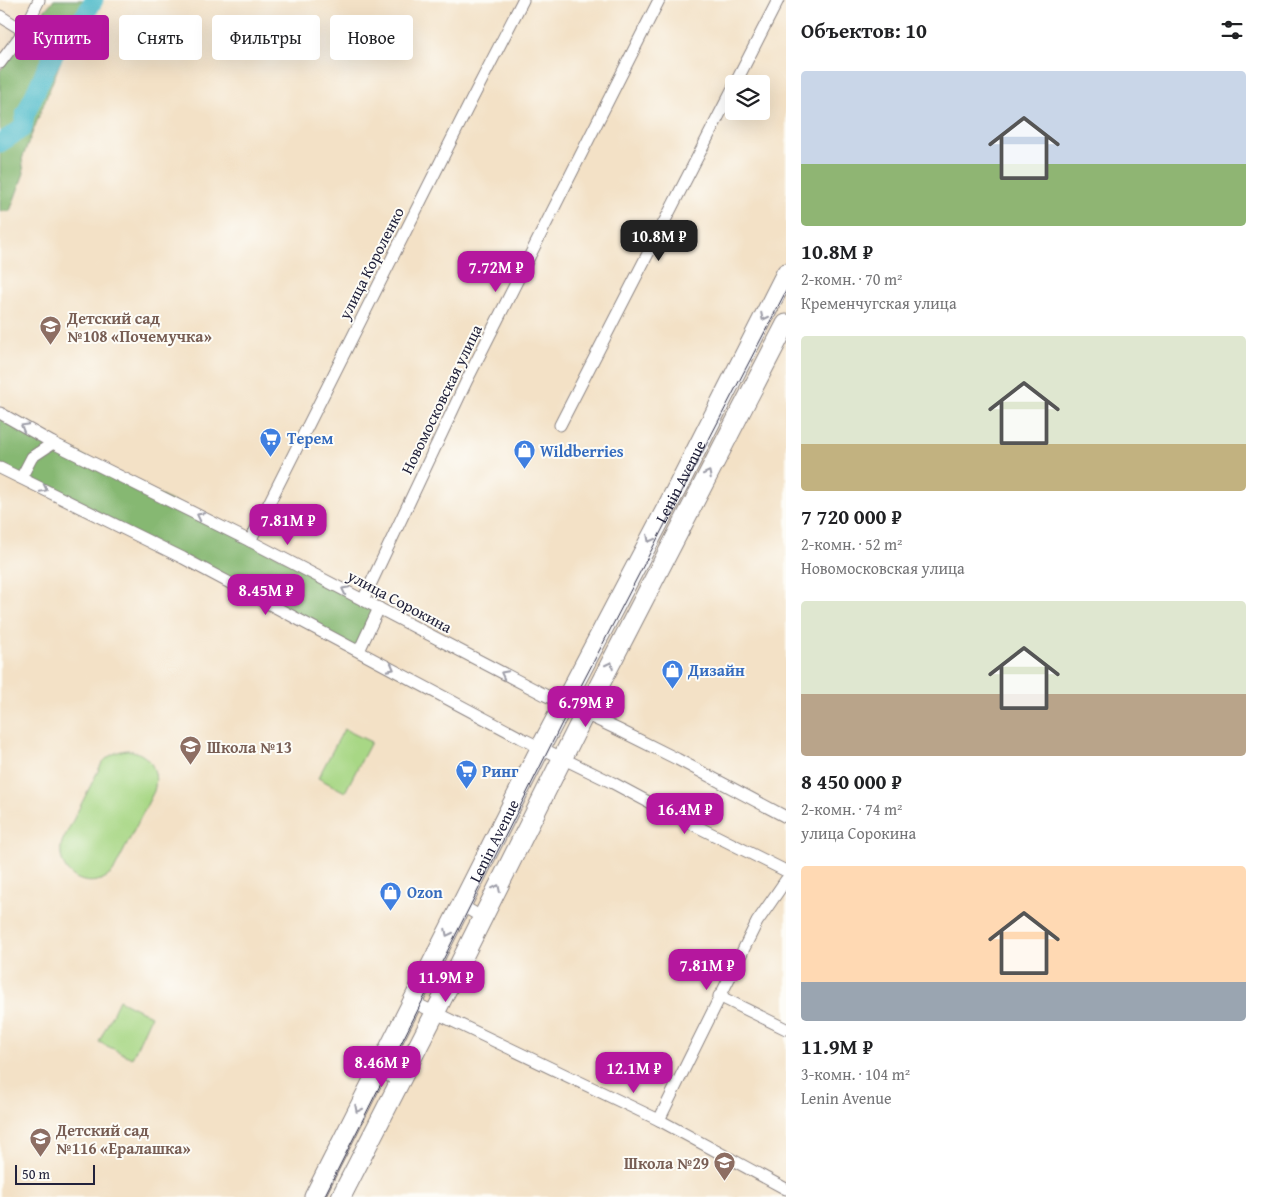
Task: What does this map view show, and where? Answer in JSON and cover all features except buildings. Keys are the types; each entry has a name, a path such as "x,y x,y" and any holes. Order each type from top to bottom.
{"main road":[{"name":"Lenin Avenue","path":"314,1197 564,703 678,486 786,274"},
{"name":"Lenin Avenue","path":"341,1197 562,758 786,324"}],"street":[{"path":"32,15 40,0"},
{"name":"улица Короленко","path":"250,541 457,127 523,0"},
{"name":"Новомосковская улица","path":"363,600 467,380 659,0"},
{"path":"739,75 778,0"},
{"path":"0,16 15,25"},
{"path":"0,63 15,43"},
{"path":"560,425 725,103"},
{"name":"улица Сорокина","path":"0,413 53,443 250,541 544,695 585,713 677,759 786,818"},
{"path":"21,478 32,457 53,443"},
{"path":"0,468 184,558 541,748 786,871"},
{"path":"678,486 697,496"},
{"path":"359,651 379,608"},
{"path":"659,1120 757,922 786,880"},
{"path":"461,906 482,918"},
{"path":"720,996 786,1029"},
{"path":"413,1002 659,1120 786,1188"},
{"path":"378,1070 400,1082"}],"green space":[{"path":"54,0 97,0 90,15 41,14"},
{"path":"15,50 15,60 61,60 22,159 24,173 10,211 0,211 0,71"},
{"path":"0,413 379,608 359,651 0,468"},
{"path":"344,729 371,742 345,792 318,778"},
{"path":"128,750 142,755 151,764 155,776 154,791 113,872 104,879 94,882 84,881 68,872 63,863 61,853 62,842 102,763 120,751"},
{"path":"119,1000 151,1016 132,1058 99,1042"}],"waterway":[{"path":"0,143 23,128 25,115 46,69 55,53 94,0"}],"tram line":[{"path":"324,1197 570,707 786,291"}],"place":[{"name":"Детский сад №108 «Почемучка»","path":"51,346"},
{"name":"Терем","path":"271,457"},
{"name":"Wildberries","path":"524,470"},
{"name":"Дизайн","path":"672,689"},
{"name":"Школа №13","path":"191,766"},
{"name":"Ринг","path":"466,790"},
{"name":"Ozon","path":"391,911"},
{"name":"Детский сад №116 «Ералашка»","path":"40,1158"},
{"name":"Школа №29","path":"725,1182"}]}
